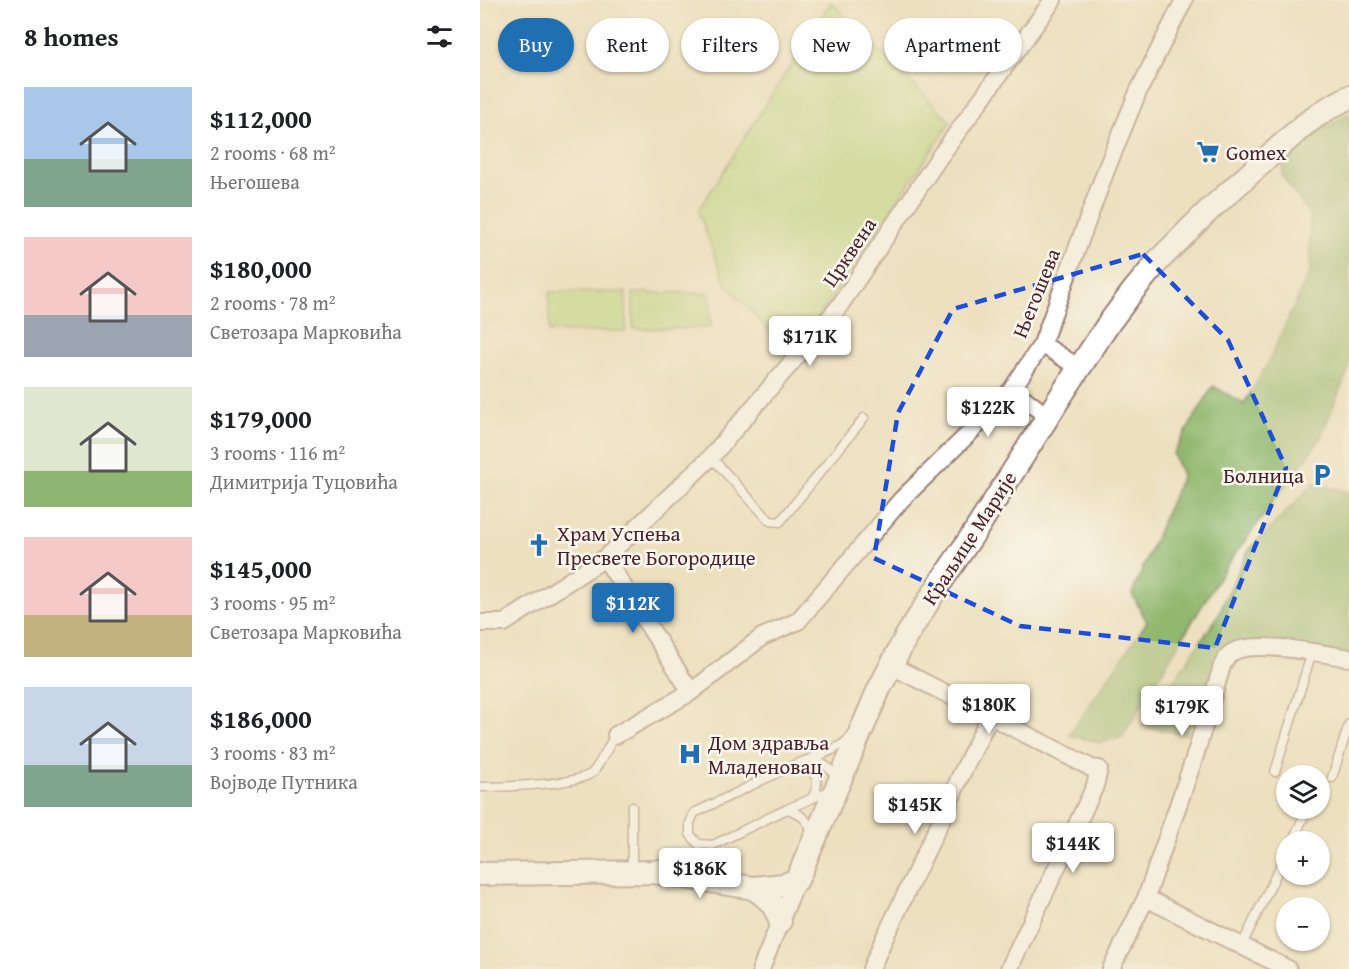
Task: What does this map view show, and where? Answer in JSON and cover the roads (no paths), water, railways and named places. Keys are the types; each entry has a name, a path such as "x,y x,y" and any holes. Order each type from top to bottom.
{"street":[{"name":"Његошева","path":"616,735 691,692 762,637 798,621 901,500 1012,389 1042,344 1138,92 1184,0"},
{"name":"Црквена","path":"480,623 504,623 605,558 711,457 838,308 938,159 1050,1"},
{"name":"Краљице Марије","path":"761,969 799,874 890,665 930,598 1079,368 1133,291 1172,247 1293,134 1327,109 1349,97"},
{"path":"1042,344 1079,368"},
{"path":"1012,389 1048,417"},
{"path":"605,558 691,692"},
{"path":"1112,969 1146,898 1194,759 1222,666 1229,654 1242,648 1269,647 1349,658"},
{"path":"890,665 1084,765 1099,769 1095,786 1009,969"},
{"path":"871,969 990,716"},
{"path":"480,874 643,872 705,868 765,877 799,874"},
{"path":"643,872 753,888 784,885 799,874"},
{"path":"753,888 776,908 780,921"},
{"path":"1146,898 1288,969"}],"lane":[{"path":"711,457 770,521 780,522 864,418"},
{"path":"1275,772 1312,652"},
{"path":"812,759 829,767 835,774 838,785 713,846 698,844 690,834 690,823 694,813 839,746 864,724"},
{"path":"1332,778 1349,724"},
{"path":"480,787 574,780 592,773 616,735"},
{"path":"795,765 805,767 813,773 817,789 812,798"},
{"path":"632,807 643,872"},
{"path":"787,809 802,815 813,830 814,839"},
{"path":"1242,945 1276,875"}],"place":[{"name":"Gomex","path":"1208,152"},
{"name":"Болница","path":"1322,475"},
{"name":"Храм Успења Пресвете Богородице","path":"539,545"},
{"name":"Дом здравља Младеновац","path":"690,754"}]}
